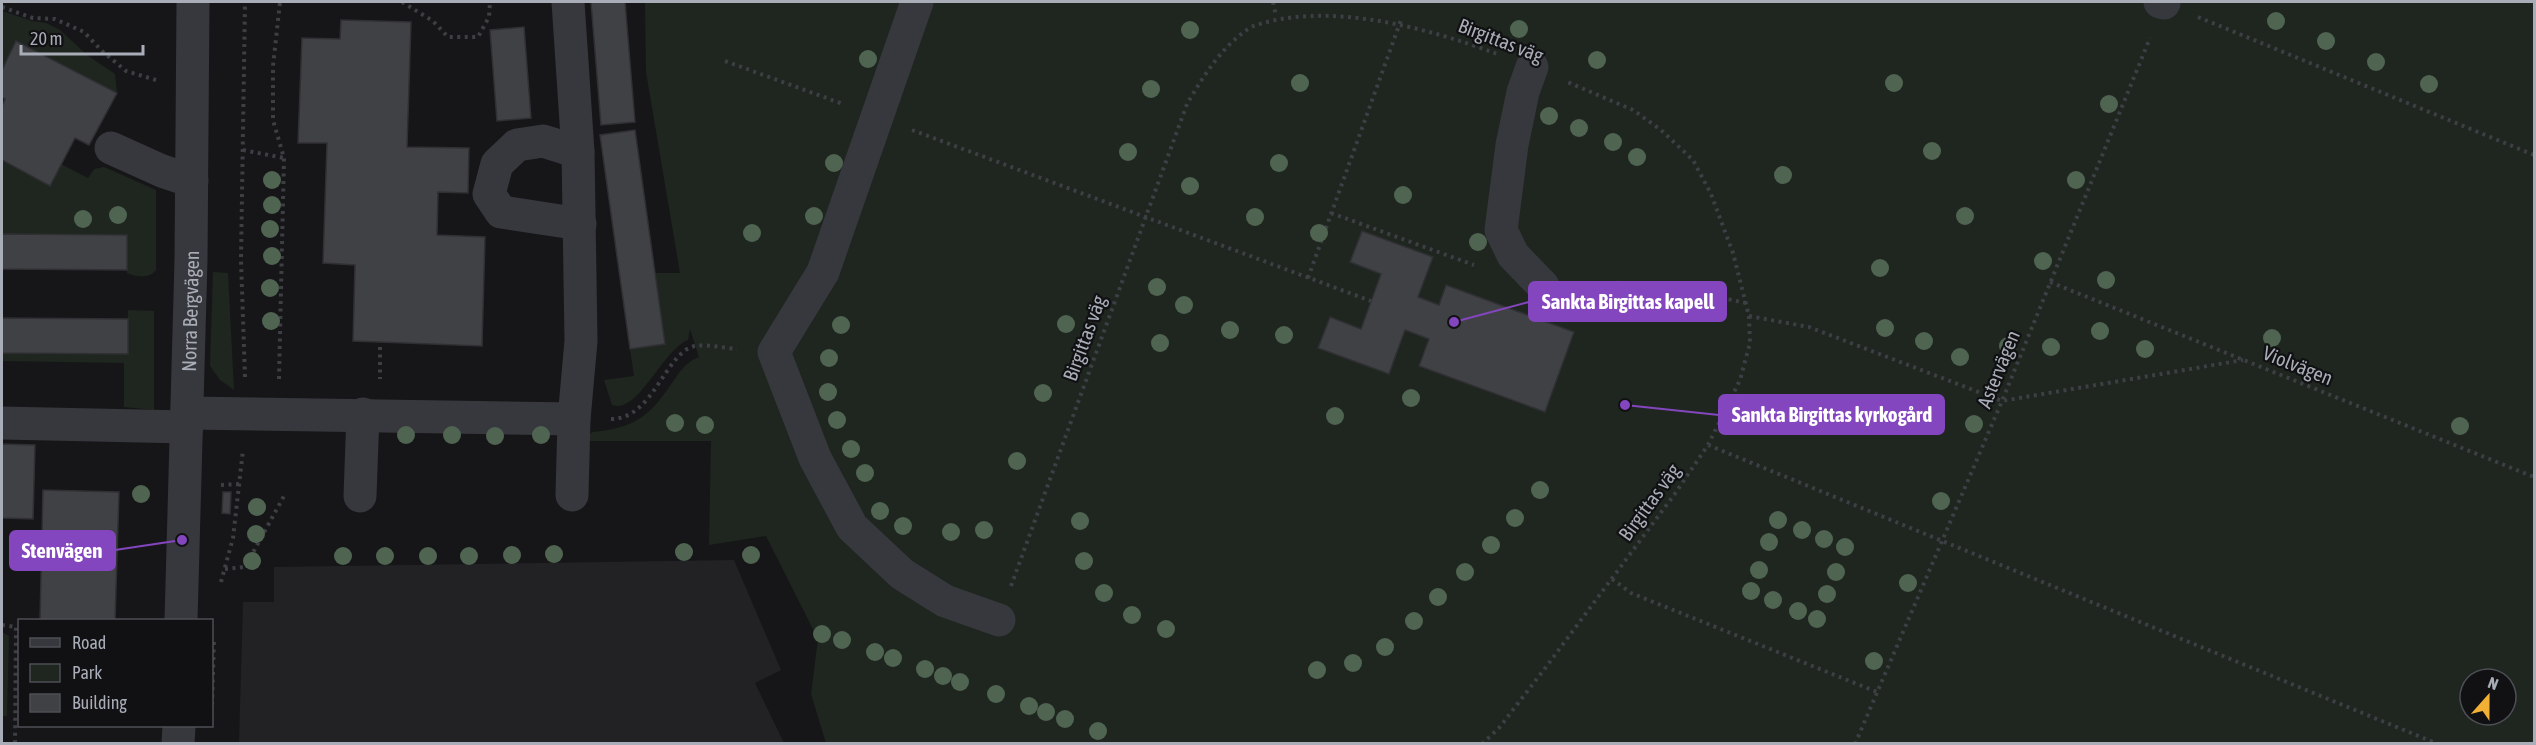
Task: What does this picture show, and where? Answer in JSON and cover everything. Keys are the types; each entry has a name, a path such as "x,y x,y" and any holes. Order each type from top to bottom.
{"street":[{"name":"Norra Bergvägen","path":"181,619 192,181 192,2"},
{"path":"568,2 578,152 581,341 574,419 572,495"},
{"path":"917,2 823,272 774,352 815,458 852,527 910,579 945,601 999,620"},
{"path":"1532,68 1523,92 1512,145 1501,230 1513,255 1543,286"},
{"path":"578,152 543,141 517,145 497,164 489,194 501,212 579,224"},
{"path":"111,148 162,171 192,181"},
{"path":"2,423 363,414 574,419"},
{"path":"360,496 363,414"},
{"path":"178,744 179,727"}],"path":[{"path":"245,2 241,260 245,380"},
{"path":"279,380 284,158 273,120 273,66 280,2"},
{"path":"402,2 433,21 448,37 478,37 489,17 490,2"},
{"path":"1273,2 1276,16"},
{"path":"2162,2 2535,155"},
{"name":"Astervägen","path":"1855,744 2002,401 2162,2"},
{"path":"2,7 33,18 55,19 84,32 126,71 164,82"},
{"name":"Birgittas väg","path":"999,620 1144,216 1187,104 1215,59 1251,27 1282,13"},
{"name":"Birgittas väg","path":"1385,16 1532,68 1633,110 1661,129 1693,160 1711,194 1729,243 1749,316 1750,344 1740,380 1708,445 1612,579 1499,728 1482,744"},
{"path":"1308,278 1401,20"},
{"path":"725,61 850,107"},
{"path":"902,126 1371,301"},
{"path":"243,150 284,158"},
{"path":"1331,213 1483,268"},
{"name":"Violvägen","path":"2050,282 2535,477"},
{"path":"1543,286 1569,288 1596,283 1634,284 1689,291 1746,303"},
{"path":"1749,316 1809,327 2002,401 2244,360"},
{"path":"574,419 617,419 644,404 681,353 695,346 774,352"},
{"path":"380,347 380,380"},
{"path":"220,585 233,538 244,441"},
{"path":"1708,445 2438,744"},
{"path":"226,570 245,567 284,496"},
{"path":"1612,579 1631,593 1877,692"},
{"path":"2,625 16,627 15,744"},
{"path":"213,671 214,637"}],"shaded area":[{"path":"734,560 781,670 755,683 784,743 239,743 243,602 274,602 274,567"}],"green space":[{"path":"645,2 2534,2 2534,743 826,743 811,694 818,639 766,536 709,545 711,441 588,441 592,432 630,424 639,419 664,395 684,367 699,357 690,329 688,340 669,355 641,391 622,405 612,405 604,380 634,376 630,349 665,344 655,273 680,273 646,72"},
{"path":"2,11 46,23 60,30 87,55 115,74 117,93 17,41 2,70"},
{"path":"2,161 50,186 61,164 88,178 94,169 104,167 156,190 156,270 150,275 143,276 127,273 127,235 2,234"},
{"path":"213,272 228,273 234,390 220,380 210,366"},
{"path":"128,310 154,311 154,410 124,407 124,363 2,361 2,353 127,354"},
{"path":"2,632 9,636 7,716 2,716"}],"building":[{"path":"591,2 625,2 635,122 601,125"},
{"path":"341,20 411,22 407,147 469,148 468,193 438,192 437,235 485,237 482,346 353,341 355,265 323,263 327,143 298,143 302,38 340,39"},
{"path":"524,27 531,118 497,121 490,30"},
{"path":"16,41 117,93 89,145 75,138 50,186 2,160 2,106 5,99 2,97 2,70"},
{"path":"635,130 665,344 630,349 600,135"},
{"path":"1362,231 1433,257 1418,297 1439,305 1446,285 1574,332 1545,412 1419,366 1429,339 1405,330 1389,374 1318,348 1330,317 1361,329 1381,274 1350,262"},
{"path":"2,234 127,235 127,270 2,269"},
{"path":"2,318 128,319 128,354 2,353"},
{"path":"2,444 35,445 33,519 2,518"},
{"path":"43,490 119,492 115,619 40,619"},
{"path":"223,492 231,492 230,514 222,513"}],"place":[{"name":"Sankta Birgittas kapell","path":"1454,322"},
{"name":"Sankta Birgittas kyrkogård","path":"1625,405"},
{"name":"Stenvägen","path":"182,540"}]}
